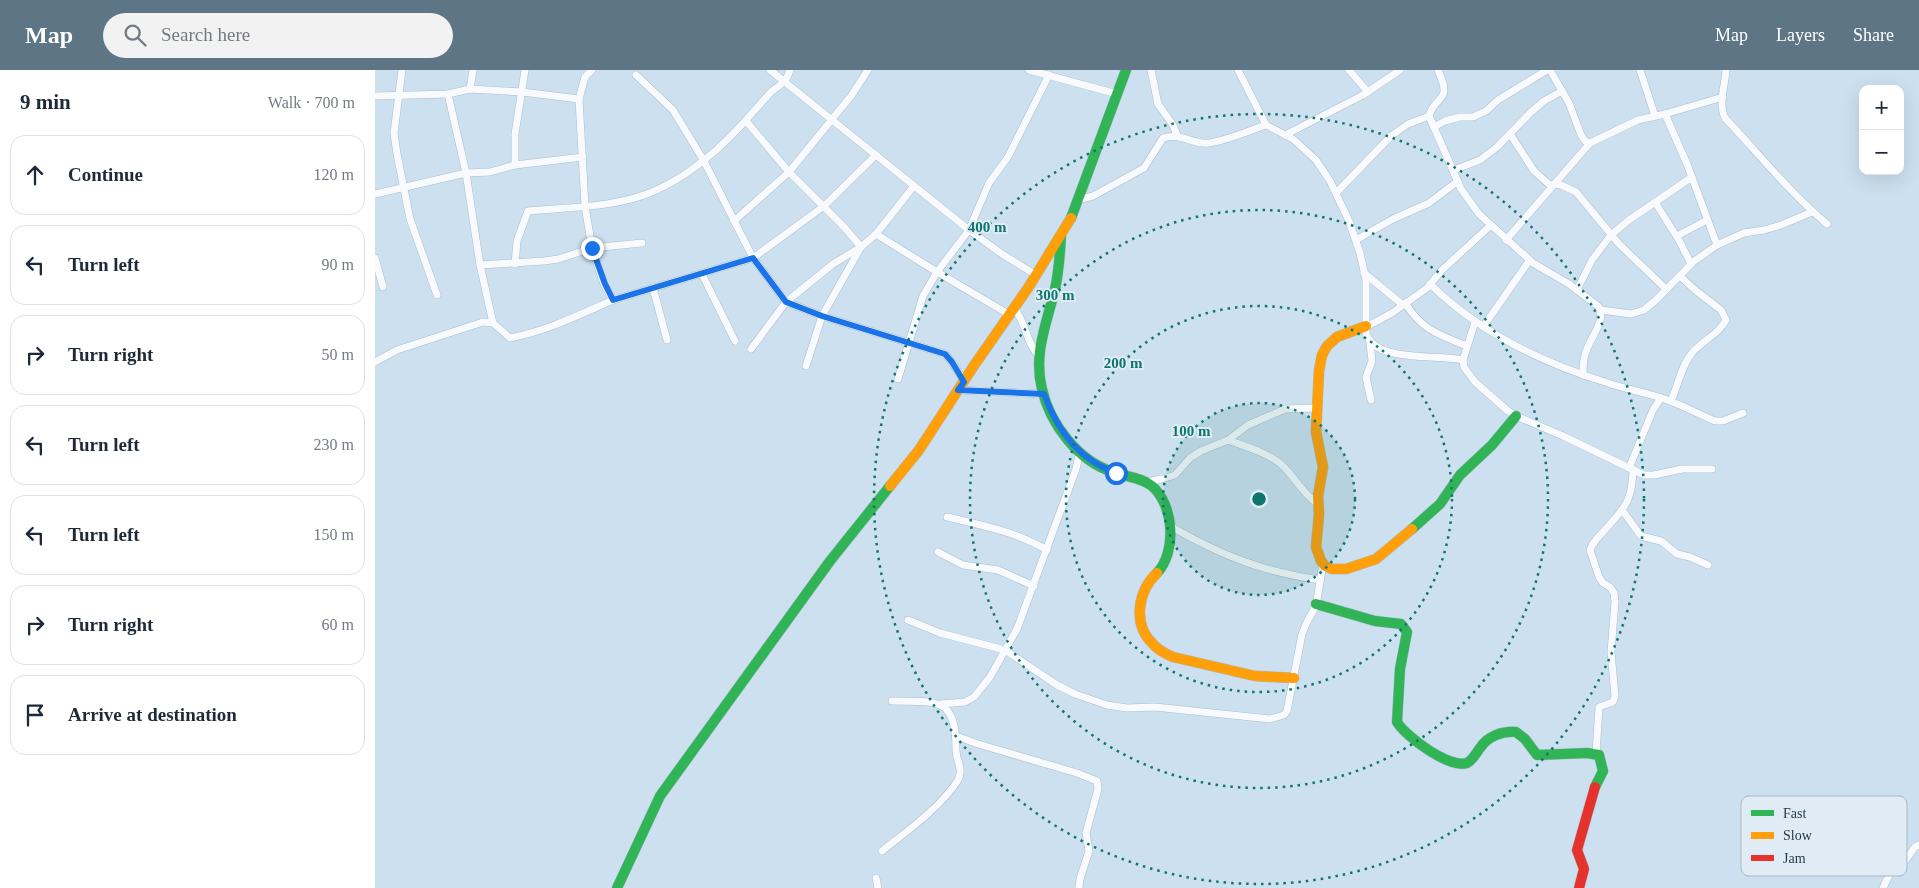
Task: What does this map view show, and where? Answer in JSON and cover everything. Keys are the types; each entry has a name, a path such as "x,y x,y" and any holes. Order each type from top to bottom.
{"street":[{"path":"402,70 394,133 410,219 437,295"},
{"path":"469,90 473,70"},
{"path":"515,165 515,134 525,70"},
{"path":"592,70 585,77 579,99 585,206 592,248 613,300"},
{"path":"769,70 969,230 1002,254 1036,275"},
{"path":"515,264 517,241 528,211 620,201 652,192 693,170 704,162 771,93 785,82 790,70"},
{"path":"734,221 789,172 851,96 868,70"},
{"path":"1029,70 1117,94"},
{"path":"617,888 660,796 830,561 919,450 1036,275 1070,219 1126,70"},
{"path":"1151,70 1158,104 1173,125 1177,135"},
{"path":"1239,70 1266,125 1293,139 1315,160 1336,193 1356,240 1364,272 1366,298 1365,327 1367,339 1370,343 1380,350 1392,354 1451,357 1463,360"},
{"path":"1349,70 1368,92"},
{"path":"1285,135 1368,92 1400,70"},
{"path":"1438,70 1445,89 1443,96 1431,110 1429,116 1454,170 1461,190 1479,214 1529,260 1577,290 1601,310 1601,319 1585,353 1583,375"},
{"path":"1434,127 1445,121 1460,117 1473,117 1486,111 1498,100 1549,70 1569,103 1581,135 1585,141 1590,143"},
{"path":"1640,70 1655,116"},
{"path":"1726,70 1722,110 1725,118 1784,184 1827,224"},
{"path":"636,75 673,110 704,162 753,258 786,302 822,316 945,354 952,362 961,386"},
{"path":"898,379 911,342 923,296 937,272 969,230 989,183 1008,157 1049,75"},
{"path":"375,96 448,94 469,90 522,92 579,99"},
{"path":"1454,170 1480,160 1510,134 1531,112 1562,91"},
{"path":"448,94 466,173 480,265 493,323"},
{"path":"1507,240 1590,143 1638,120 1723,97"},
{"path":"1665,114 1692,177 1717,245"},
{"path":"1336,193 1391,136 1408,124 1429,116"},
{"path":"746,120 789,172 824,206 861,248"},
{"path":"1077,200 1093,196 1140,171 1148,164 1163,138 1177,135 1195,142 1209,143 1266,125"},
{"path":"1510,134 1534,172 1553,185 1561,185 1575,192 1611,235 1667,289"},
{"path":"375,362 397,350 483,322 493,323 510,338 527,335 613,300 753,258 824,206 876,155"},
{"path":"375,194 466,173 490,172 515,165 583,157"},
{"path":"1577,290 1592,260 1611,235 1629,220 1692,177"},
{"path":"1356,240 1393,219 1429,203 1458,181"},
{"path":"751,349 786,302 833,264 861,248 876,234 914,186"},
{"path":"1655,202 1677,236 1691,264"},
{"path":"1601,310 1631,314 1644,310 1691,264 1717,245 1744,233 1781,225 1812,212"},
{"path":"1677,236 1707,220"},
{"path":"908,620 940,633 1005,650 1057,685 1075,694 1107,705 1127,708 1155,707 1269,719 1279,718 1284,715 1287,711 1302,634 1316,604 1323,564 1316,547 1318,504 1323,467 1316,432 1321,356 1327,346 1337,337 1365,327 1392,314 1430,284 1442,270 1491,225"},
{"path":"876,234 937,272 1012,311 1024,322 1030,344 1039,356"},
{"path":"1061,234 1060,265 1039,356 1039,374 1051,415 1063,434 1080,451 1108,470 1151,485 1164,504 1170,526 1171,541 1166,562 1147,584 1139,623 1148,639 1161,652 1189,661 1255,676 1294,678"},
{"path":"480,265 515,264 558,259 592,248 642,243"},
{"path":"806,366 822,316 861,248"},
{"path":"375,258 383,286"},
{"path":"1483,327 1529,260"},
{"path":"1364,272 1404,304 1427,330 1467,346"},
{"path":"702,274 735,341"},
{"path":"1671,401 1690,355 1718,330 1726,320 1721,310 1680,276"},
{"path":"1430,284 1451,304 1475,322 1527,352 1583,375 1671,401 1715,421 1723,421 1743,413"},
{"path":"653,288 667,340"},
{"path":"1475,322 1463,360 1464,367 1475,382 1516,416 1594,450 1644,475 1682,469 1712,469"},
{"path":"1370,343 1372,361 1366,377 1371,400"},
{"path":"961,386 1044,394"},
{"path":"1596,754 1599,707 1613,702 1615,696 1611,652 1615,602 1611,587 1603,583 1599,577 1590,550 1597,538 1622,510 1632,491 1631,469 1653,410 1661,398"},
{"path":"1145,482 1175,475 1190,458 1201,451 1228,440 1248,426 1285,409 1317,408"},
{"path":"1323,564 1332,569 1346,569 1376,559 1391,548 1441,504 1460,475 1491,445 1516,416"},
{"path":"1228,440 1275,460 1285,469 1303,492 1318,504"},
{"path":"892,701 931,701 940,704 965,702 974,697 989,677 1017,629 1076,470 1080,451"},
{"path":"1622,510 1641,536 1661,541 1677,554 1690,557 1708,565"},
{"path":"947,517 1005,531 1047,550"},
{"path":"1170,526 1218,552 1260,568 1320,580"},
{"path":"938,552 963,565 998,570 1034,586"},
{"path":"1316,604 1375,621 1401,624 1405,628 1407,632 1400,669 1397,722 1399,727 1415,740 1453,764 1470,762 1478,754 1484,741 1489,737 1515,732 1520,734 1537,755 1596,754 1602,761 1603,771 1595,788 1577,850 1584,869 1579,888"},
{"path":"882,851 937,804 959,778 960,764 956,751 956,736 951,716 940,704"},
{"path":"956,736 1077,773 1097,781 1098,789 1086,832 1089,851 1079,888"},
{"path":"1907,858 1915,847 1919,845"},
{"path":"1883,888 1889,876"},
{"path":"876,878 878,888"}],"traffic: fast":[{"path":"1071,218 1126,70"},
{"path":"1061,236 1056,282 1040,351 1039,363 1042,389 1046,402 1059,428 1077,450 1100,467 1148,483 1159,494 1169,516 1170,541 1168,553 1157,573"},
{"path":"1412,529 1440,504 1460,475 1492,445 1516,416"},
{"path":"617,888 660,796 830,561 890,486"},
{"path":"1316,604 1375,621 1401,624 1407,632 1400,669 1397,722 1409,736 1429,750 1450,761 1459,764 1467,763 1491,737 1501,733 1516,732 1525,739 1537,755 1587,753 1599,755 1603,771 1595,787"}],"traffic: slow":[{"path":"890,486 919,450 973,367 1028,288 1071,218"},
{"path":"1366,326 1337,337 1327,346 1322,355 1319,371 1316,432 1323,467 1318,496 1319,514 1316,547 1325,566 1332,569 1346,569 1376,559 1412,529"},
{"path":"1157,573 1145,589 1140,608 1142,627 1146,636 1157,648 1173,657 1255,676 1294,678"}],"traffic: jam":[{"path":"1579,888 1584,869 1577,850 1595,787"}],"route":[{"path":"592,248 613,300 753,258 786,302 822,316 945,354 964,382 958,390 1031,395 1044,394 1051,415 1071,444 1099,465 1116,473"}]}
